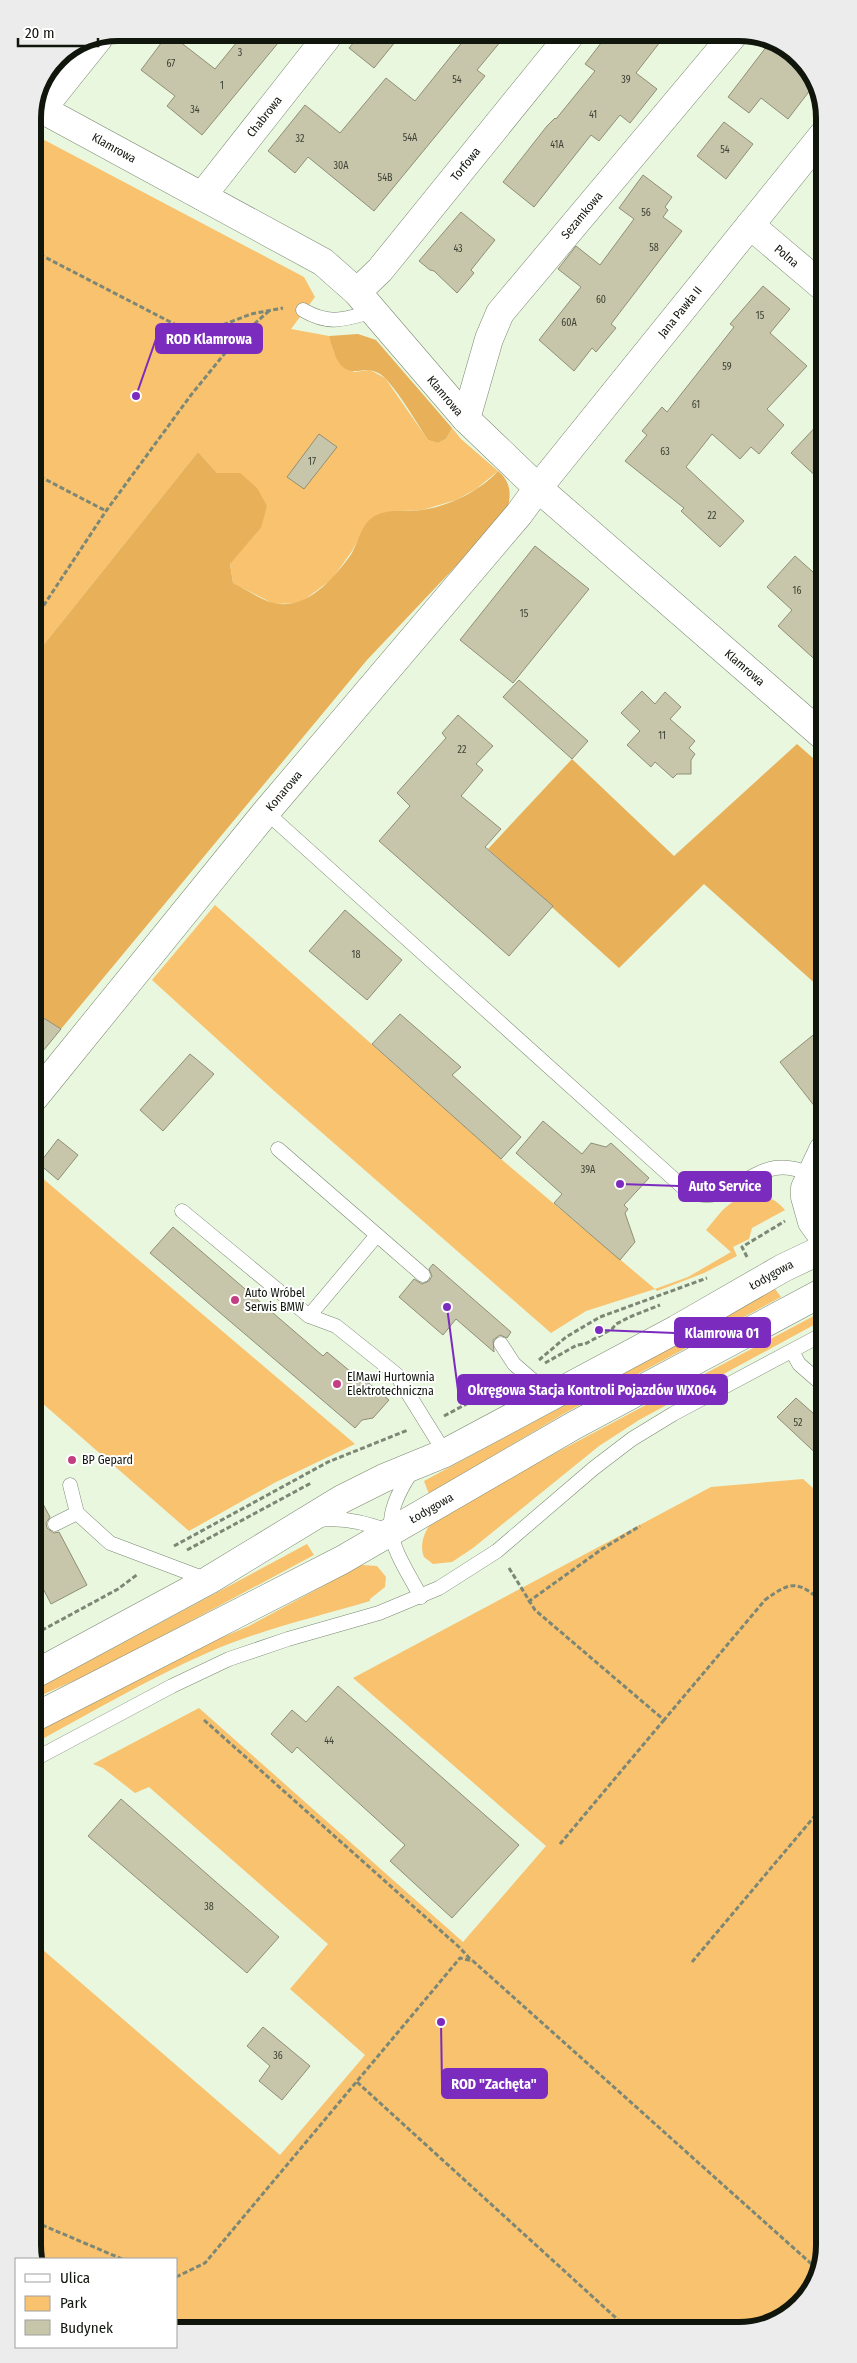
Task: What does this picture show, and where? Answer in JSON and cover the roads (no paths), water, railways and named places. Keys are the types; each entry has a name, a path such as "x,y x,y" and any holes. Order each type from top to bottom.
{"street":[{"name":"Chabrowa","path":"202,196 324,41"},
{"name":"Torfowa","path":"366,302 391,257 566,41"},
{"name":"Sezamkowa","path":"466,420 489,339 500,314 728,41"},
{"path":"43,102 92,46"},
{"name":"Klamrowa","path":"42,109 323,262 366,302 466,420 538,488 816,730"},
{"name":"Jana Pawła II","path":"538,488 816,143"},
{"name":"Polna","path":"750,225 816,281"},
{"name":"Konarowa","path":"41,1089 266,812 513,522 538,488"},
{"path":"816,1176 805,1188 805,1198 812,1222 816,1227"},
{"name":"Łodygowa","path":"41,1671 208,1580 303,1521 370,1484 444,1453 677,1329 774,1273 816,1252"},
{"name":"Łodygowa","path":"41,1714 270,1599 390,1532 572,1426 816,1296"}],"lane":[{"path":"303,310 317,319 339,320 366,302"},
{"path":"266,812 686,1190 699,1195 716,1195 763,1172 776,1168 790,1167 816,1171"},
{"path":"278,1149 423,1275"},
{"path":"182,1211 309,1316 336,1326 396,1374 444,1453"},
{"path":"309,1316 377,1234"},
{"path":"41,1757 172,1686 229,1659 288,1639 379,1614 421,1597 454,1580 497,1551 594,1468 632,1439 673,1414 816,1338"},
{"path":"500,1344 514,1364 544,1390 549,1398"},
{"path":"792,1351 799,1364 816,1379"},
{"path":"416,1464 398,1491 390,1532 394,1547 421,1597"},
{"path":"70,1485 77,1513 110,1543 208,1580"},
{"path":"55,1524 77,1513"},
{"path":"303,1521 334,1518 373,1525 390,1532"}],"place":[{"name":"ROD Klamrowa","path":"136,396"},
{"name":"Auto Service","path":"620,1184"},
{"name":"Auto Wróbel Serwis BMW","path":"235,1300"},
{"name":"Okręgowa Stacja Kontroli Pojazdów WX064","path":"447,1307"},
{"name":"Klamrowa 01","path":"599,1330"},
{"name":"ElMawi Hurtownia Elektrotechniczna","path":"337,1384"},
{"name":"BP Gepard","path":"72,1460"},
{"name":"ROD \"Zachęta\"","path":"441,2022"}]}
